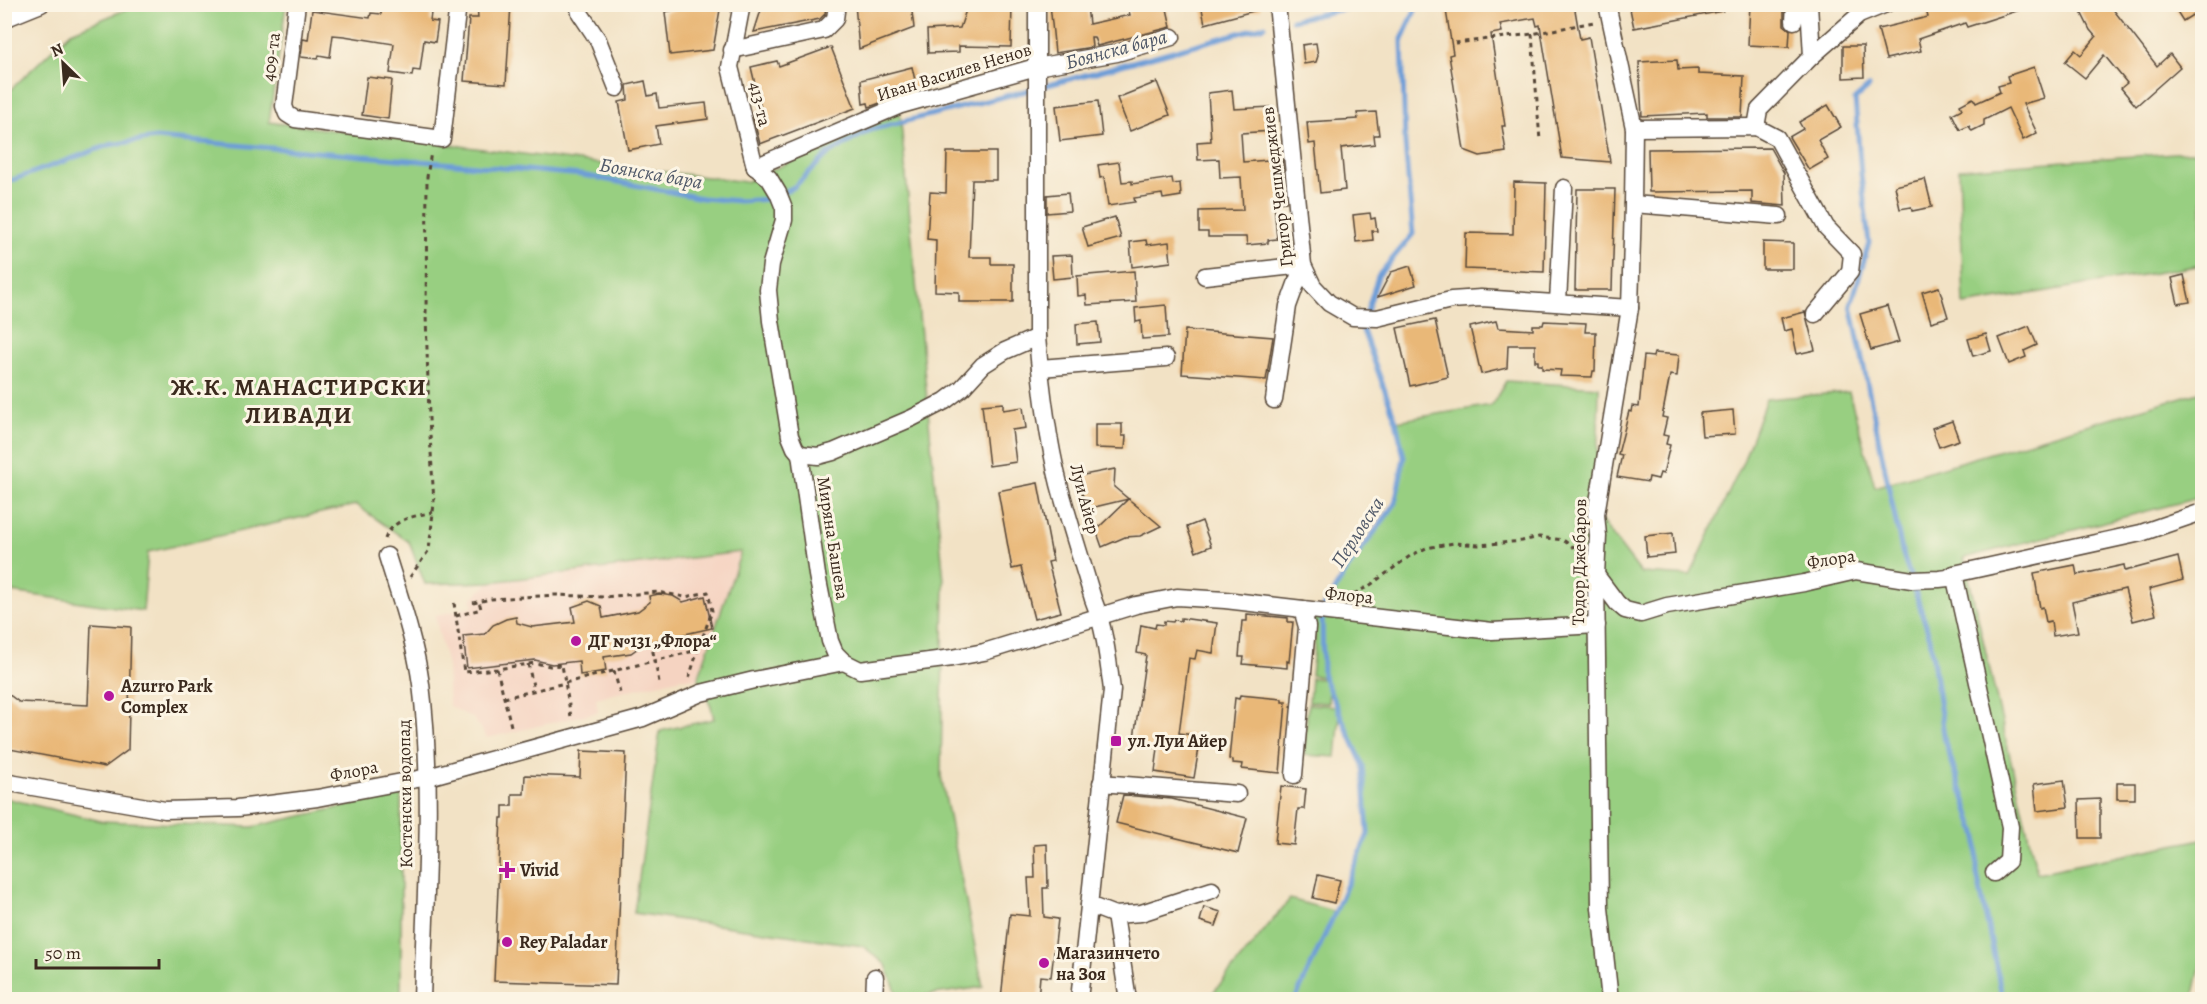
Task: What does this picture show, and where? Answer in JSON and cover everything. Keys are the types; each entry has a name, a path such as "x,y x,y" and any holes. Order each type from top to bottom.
{"street":[{"path":"4,18 41,4"},
{"name":"409-та","path":"297,4 284,106 287,114 295,119 442,139 458,4"},
{"path":"578,4 580,13 598,40 617,88"},
{"name":"413-та","path":"742,4 730,67 755,167"},
{"path":"732,50 824,30 835,19 837,4"},
{"name":"Луи Айер","path":"1037,4 1037,337 1040,368 1045,413 1059,482 1100,616 1106,641 1112,690 1079,999"},
{"path":"1809,4 1812,56"},
{"path":"1756,127 1759,110 1812,56 1859,15 1886,4"},
{"name":"Григор Чешмеджиев","path":"1280,5 1303,265 1312,286 1329,303 1353,317 1377,318 1451,300 1481,298 1630,308"},
{"name":"Тодор Джебаров","path":"1609,12 1634,128 1630,308 1596,514 1600,908 1610,999"},
{"name":"Иван Василев Ненов","path":"755,167 901,105 1036,81 1117,52 1172,38"},
{"path":"1634,128 1756,127 1777,138 1826,227 1852,254 1850,272 1815,314"},
{"name":"Миряна Башева","path":"755,167 769,178 784,208 784,220 771,264 768,290 771,321 788,425 795,448 800,454 817,575 830,641 835,653 844,662"},
{"path":"1558,302 1564,188"},
{"path":"1632,204 1779,216"},
{"path":"1205,276 1303,265 1288,306 1274,400"},
{"path":"800,454 818,456 833,452 912,418 945,401 991,360 1037,337"},
{"path":"1040,368 1166,357"},
{"name":"Флора","path":"1596,575 1625,610 1641,614 1667,606 1804,583 1856,571 1912,580 1951,576 2141,533 2202,512"},
{"name":"Костенски водопад","path":"387,556 421,683 428,777 423,999"},
{"path":"1951,576 2010,827 2008,861 1994,873"},
{"name":"Флора","path":"1100,616 1136,605 1177,597 1226,600 1491,631 1597,625"},
{"path":"1294,775 1307,627 1302,609"},
{"path":"844,662 860,670 952,658 984,652 1100,616"},
{"name":"Флора","path":"4,782 165,810 238,808 317,798 428,777 643,718 701,693 844,662"},
{"path":"1101,783 1237,794"},
{"path":"1089,905 1115,915 1141,913 1212,890"},
{"path":"1115,915 1128,999"},
{"path":"874,999 875,976"}],"path":[{"path":"1455,43 1532,34 1609,12"},
{"path":"1532,34 1539,141"},
{"path":"417,568 429,550 433,512 426,315 430,158"},
{"path":"387,556 385,542 392,526 406,519 433,512"},
{"path":"1329,612 1341,600 1370,586 1410,556 1426,548 1454,543 1522,541 1539,537 1563,540 1573,547 1598,536"},
{"path":"473,603 491,599 555,595 604,597 658,592 685,597 708,592 712,611 689,678"},
{"path":"456,616 481,609 479,601"},
{"path":"454,603 464,672 528,664 562,665 571,717"},
{"path":"651,642 659,682"},
{"path":"504,698 698,650"},
{"path":"528,664 534,690"},
{"path":"497,669 512,730"},
{"path":"615,671 620,693"}],"shaded area":[{"name":"ДГ №131 „Флора“","path":"741,552 698,679 682,678 596,698 598,712 487,738 473,718 449,706 447,666 435,616 474,606 471,599 490,582"}],"green space":[{"path":"137,5 286,5 269,122 746,182 900,112 944,581 941,776 983,987 899,999 886,965 863,946 634,913 660,731 714,719 698,679 741,552 490,582 425,584 409,542 356,505 148,552 143,611 5,591 5,95 71,32"},
{"path":"2202,151 2202,265 1964,305 1959,169"},
{"path":"1506,381 1599,387 1596,514 1641,573 1690,576 1743,462 1766,399 1849,392 1875,487 2202,391 2202,497 1964,558 2037,873 2202,839 2202,958 2193,999 1207,1000 1290,899 1336,912 1368,834 1363,765 1340,714 1336,757 1304,755 1308,704 1336,706 1329,691 1328,703 1309,702 1311,678 1324,679 1322,610 1351,564 1395,504 1404,457 1396,421 1492,405"},
{"path":"1321,612 1322,677 1311,675 1315,637 1312,615"},
{"path":"401,794 401,999 5,999 5,798 101,821 252,827"}],"building":[{"path":"382,4 432,4 430,21 438,22 435,42 424,40 420,71 413,70 412,76 390,73 394,44 344,36 333,35 330,57 319,55 318,59 301,57 303,39 308,40 312,10 370,18 371,13 381,14"},
{"path":"477,4 511,4 506,84 464,81 469,18 478,18"},
{"path":"701,4 721,4 713,50 670,55 665,12"},
{"path":"763,4 826,4 825,14 820,19 754,32"},
{"path":"855,4 911,4 914,28 859,49"},
{"path":"968,4 1012,4 1011,47 959,46 959,52 928,53 927,30 960,28"},
{"path":"1050,4 1087,6 1089,24 1130,15 1127,4 1166,4 1171,27 1097,46 1094,37 1091,37 1092,47 1055,53"},
{"path":"1201,4 1261,4 1261,9 1205,24"},
{"path":"1445,4 1574,4 1580,39 1589,37 1610,162 1562,158 1540,25 1537,26 1535,18 1500,24 1502,32 1491,34 1505,126 1502,126 1506,152 1480,156 1464,150 1449,55 1453,54"},
{"path":"1629,4 1723,4 1723,11 1634,28"},
{"path":"1750,4 1784,4 1784,25 1790,30 1789,47 1748,45"},
{"path":"1943,4 2028,4 2029,7 1967,27 1965,23 1918,39 1921,51 1886,59 1878,29 1928,17 1926,10"},
{"path":"2077,4 2109,4 2157,66 2170,54 2180,67 2136,106 2121,88 2127,83 2104,55 2085,78 2065,62 2075,50 2081,55 2096,37"},
{"path":"2184,4 2202,4 2202,9 2183,21 2176,10"},
{"path":"1316,43 1318,56 1316,62 1304,64 1302,45"},
{"path":"1843,46 1863,46 1864,77 1843,78"},
{"path":"831,47 855,108 760,144 752,113 761,109 751,67 777,61 779,66"},
{"path":"1677,60 1678,70 1698,69 1698,74 1744,76 1742,117 1707,117 1707,113 1642,116 1639,62"},
{"path":"912,67 917,89 869,107 868,103 863,104 861,80"},
{"path":"2034,67 2044,98 2023,104 2037,133 2023,140 2008,108 1984,120 1984,125 1972,131 1969,126 1960,130 1952,114 1962,109 1960,105 1973,98 1976,103 2000,92 1998,86 2009,83 2007,76"},
{"path":"367,77 392,80 388,119 362,115"},
{"path":"645,81 648,96 657,94 659,108 706,103 708,119 656,126 659,144 628,150 619,102 628,100 627,85"},
{"path":"1157,82 1170,115 1130,131 1117,98"},
{"path":"1232,90 1234,109 1271,107 1273,131 1241,133 1243,162 1282,159 1286,202 1274,203 1277,239 1268,240 1268,243 1247,245 1246,237 1208,237 1208,232 1199,232 1199,211 1243,210 1241,177 1220,178 1219,159 1198,160 1197,142 1211,141 1208,93"},
{"path":"1098,101 1102,136 1060,141 1056,106"},
{"path":"1828,105 1841,127 1818,140 1828,159 1809,170 1789,137 1803,129 1799,122"},
{"path":"1376,112 1379,135 1374,135 1375,144 1341,148 1345,190 1320,193 1315,143 1309,144 1307,122 1358,119 1357,113"},
{"path":"1770,148 1784,173 1785,206 1752,203 1752,191 1649,192 1648,149"},
{"path":"947,152 996,152 996,180 972,180 969,257 991,257 991,264 1013,264 1013,302 959,302 959,292 935,291 936,240 927,239 930,192 946,193"},
{"path":"1119,162 1122,182 1132,181 1132,184 1172,178 1173,184 1180,183 1181,196 1163,199 1162,194 1134,198 1135,202 1108,206 1104,177 1100,178 1098,165"},
{"path":"1925,179 1932,207 1912,211 1911,207 1900,209 1895,186"},
{"path":"1514,182 1546,183 1544,272 1465,269 1466,233 1513,234"},
{"path":"1577,189 1615,189 1612,290 1575,290"},
{"path":"1068,193 1070,211 1047,213 1047,195"},
{"path":"1370,213 1371,219 1375,218 1377,231 1372,231 1373,240 1356,242 1353,215"},
{"path":"1115,217 1121,238 1088,247 1082,227"},
{"path":"1146,240 1147,245 1169,242 1171,262 1132,267 1130,242"},
{"path":"1763,242 1793,243 1793,269 1763,269"},
{"path":"1072,255 1073,277 1053,279 1051,256"},
{"path":"1410,266 1416,285 1378,297 1391,272"},
{"path":"1134,271 1136,302 1087,305 1086,295 1078,296 1077,276"},
{"path":"2184,275 2190,302 2178,304 2172,278"},
{"path":"1939,287 1948,317 1931,322 1922,292"},
{"path":"1166,305 1168,337 1142,339 1141,321 1136,322 1135,308"},
{"path":"1888,306 1899,342 1871,350 1860,314"},
{"path":"1805,312 1815,350 1797,354 1792,329 1784,331 1781,318"},
{"path":"1435,320 1448,377 1410,386 1397,328"},
{"path":"1496,321 1498,328 1533,330 1533,325 1543,325 1544,321 1586,323 1585,332 1596,332 1595,371 1592,377 1560,376 1561,370 1542,369 1542,365 1538,365 1538,361 1535,361 1535,345 1508,345 1507,368 1481,374 1470,327"},
{"path":"1098,322 1100,342 1077,344 1076,324"},
{"path":"2029,326 2037,345 2024,351 2026,357 2009,364 1999,338"},
{"path":"1185,330 1273,337 1266,380 1182,374"},
{"path":"1986,334 1991,351 1973,356 1968,339"},
{"path":"1654,353 1679,355 1677,376 1670,375 1662,417 1667,418 1663,435 1668,436 1666,444 1670,445 1663,474 1660,473 1658,479 1649,477 1648,482 1617,477 1622,455 1618,454 1629,411 1631,412 1632,406 1639,407 1644,356 1653,357"},
{"path":"1003,403 1003,410 1023,407 1026,428 1012,430 1016,462 989,466 982,405"},
{"path":"1733,410 1735,434 1702,436 1700,413"},
{"path":"1952,421 1959,440 1939,447 1932,428"},
{"path":"1095,424 1122,424 1122,436 1126,436 1125,449 1095,448"},
{"path":"1115,469 1114,487 1161,526 1140,536 1125,537 1102,547 1096,530 1128,499 1086,509 1078,476"},
{"path":"1038,483 1053,561 1048,562 1061,612 1034,619 1021,567 1012,569 998,491"},
{"path":"1202,521 1211,546 1196,552 1187,527"},
{"path":"1673,533 1675,554 1647,557 1645,536"},
{"path":"2178,557 2183,580 2149,589 2156,615 2133,621 2125,589 2072,602 2078,632 2053,636 2051,621 2046,622 2043,607 2040,608 2034,573 2075,565 2077,575 2124,565 2125,571"},
{"path":"659,594 673,596 683,602 705,596 712,628 645,643 631,653 604,657 606,671 580,675 579,661 552,664 535,660 467,668 463,636 485,634 493,625 506,619 516,617 517,623 532,627 575,622 572,607 589,601 601,606 603,618 638,611 650,602 649,596"},
{"path":"1247,614 1288,618 1288,622 1293,622 1287,668 1243,664 1244,657 1239,657 1242,621 1247,621"},
{"path":"1181,618 1217,623 1213,653 1197,650 1195,659 1189,658 1179,733 1201,736 1194,778 1155,772 1158,748 1133,745 1146,655 1137,653 1141,625 1155,628 1156,624 1164,625 1164,621 1181,621"},
{"name":"Azurro Park Complex","path":"91,624 131,627 128,750 105,767 4,748 4,691 19,702 88,705"},
{"path":"1240,695 1282,699 1282,702 1286,702 1280,773 1242,769 1243,764 1233,763 1233,760 1229,759 1235,698 1239,699"},
{"path":"581,751 626,753 616,985 494,981 503,806 512,806 512,794 524,794 525,775 580,777"},
{"path":"2064,780 2068,807 2037,811 2034,784"},
{"path":"2117,783 2135,783 2135,799 2117,799"},
{"path":"1281,786 1306,789 1304,809 1298,809 1294,845 1275,843"},
{"path":"1123,795 1172,799 1247,818 1238,853 1116,823"},
{"path":"2100,799 2100,838 2080,838 2079,800"},
{"path":"1047,844 1048,888 1043,888 1044,917 1058,919 1051,977 1040,976 1038,999 1001,999 1010,914 1030,916 1028,878 1035,878 1034,845"},
{"path":"1318,875 1340,880 1334,903 1313,898"},
{"path":"1204,907 1221,912 1216,926 1200,921"}],"waterway":[{"name":"Боянска бара","path":"1292,20 1368,4"},
{"name":"Перловска","path":"1295,1000 1368,834 1363,765 1323,676 1322,610 1351,564 1395,504 1404,457 1396,421 1362,328 1378,276 1413,234 1405,144 1402,39 1418,4"},
{"name":"Боянска бара","path":"4,183 109,145 156,138 582,175 702,198 740,201 770,199 794,187 828,154 870,130 1026,91 1265,26"},
{"path":"1869,87 1855,99 1869,243 1851,305 1902,551 1930,638 1945,742 1977,836 1977,874 2003,1000"}],"place":[{"name":"ДГ №131 „Флора“","path":"576,641"},
{"name":"Azurro Park Complex","path":"109,696"},
{"name":"ул. Луи Айер","path":"1116,741"},
{"name":"Vivid","path":"507,870"},
{"name":"Rey Paladar","path":"507,942"},
{"name":"Магазинчето на Зоя","path":"1044,963"}],"district":[{"name":"Ж.К. МАНАСТИРСКИ ЛИВАДИ","path":"299,401"}]}
